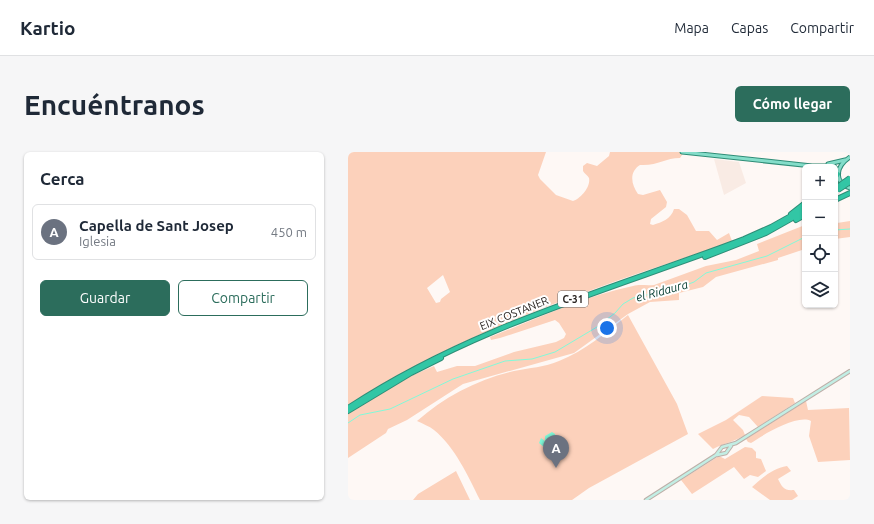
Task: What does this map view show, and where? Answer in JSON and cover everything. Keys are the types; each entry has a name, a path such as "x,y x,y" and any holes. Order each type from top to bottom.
{"highway":[{"path":"838,188 850,178"},
{"path":"838,189 850,182"},
{"path":"838,199 850,193"},
{"path":"772,228 802,205"},
{"name":"EIX COSTANER","path":"348,408 410,370 509,324 587,294 684,262 772,228 802,210"},
{"name":"EIX COSTANER","path":"348,411 411,373 491,334 574,301 721,251 802,213"},
{"path":"772,228 802,216"}],"main road":[{"path":"682,152 802,164"},
{"path":"826,164 849,158"},
{"path":"849,158 838,172 840,182 843,186 850,188"}],"street":[{"path":"646,500 716,455 722,452 726,454 727,449 733,444 850,371"},
{"path":"722,452 722,447 727,449"}],"shaded area":[{"path":"348,152 546,152 538,175 540,179 556,195 573,201 582,195 587,189 589,178 583,171 583,166 587,163 597,166 609,156 610,152 684,152 680,158 640,165 634,171 632,178 638,194 643,195 660,190 667,202 666,207 651,219 650,224 653,225 663,221 671,215 674,209 679,209 687,215 696,231 709,231 717,240 729,233 732,241 607,284 526,315 465,341 405,371 348,405","holes":["443,275 450,292 441,299 440,302 436,303 427,288"]},
{"path":"714,159 739,162 746,183 724,195"},
{"path":"850,221 850,237 838,239 838,223"},
{"path":"802,226 802,250 778,258 778,260 716,277 703,287 679,293 679,300 650,302 628,314 574,353 463,384 407,420 388,429 386,433 348,458 348,413 411,376 434,366 437,372 457,366 475,366 514,352 556,342 564,338 566,334 559,323 555,320 500,338 491,340 490,337 561,308 615,290 636,285 654,285 706,266 736,260 759,251 757,244"},
{"path":"628,315 677,404 688,434 589,488 572,500 480,500 455,453 434,430 417,421 438,404 475,384 501,374 548,365 569,357 595,341"},
{"path":"762,396 793,398 795,403 758,427 749,417 739,415 733,420 743,430 745,435 713,449 698,434 726,420"},
{"path":"806,401 808,410 849,408 850,460 818,462 809,436 811,421 797,420 780,426 751,443 748,442 746,439"},
{"path":"552,432 555,434 557,444 555,449 550,452 539,443 541,438 545,441 545,436"},
{"path":"745,447 752,448 756,452 756,458 761,459 766,471 758,477 750,475 744,479 734,467 692,494 681,480 719,456 725,459"},
{"path":"787,466 791,471 778,479 784,488 794,490 798,496 792,500 770,500 752,487 772,471"},
{"path":"456,471 470,500 413,500 418,494"}],"waterway":[{"name":"el Ridaura","path":"838,230 850,229"},
{"name":"el Ridaura","path":"348,423 360,415 390,409 453,379 505,361 532,359 555,352 597,327 615,313 623,304 633,298 678,288 694,282 706,273 767,256 802,238"}],"place":[{"name":"Capella de Sant Josep","path":"556,468"}]}
